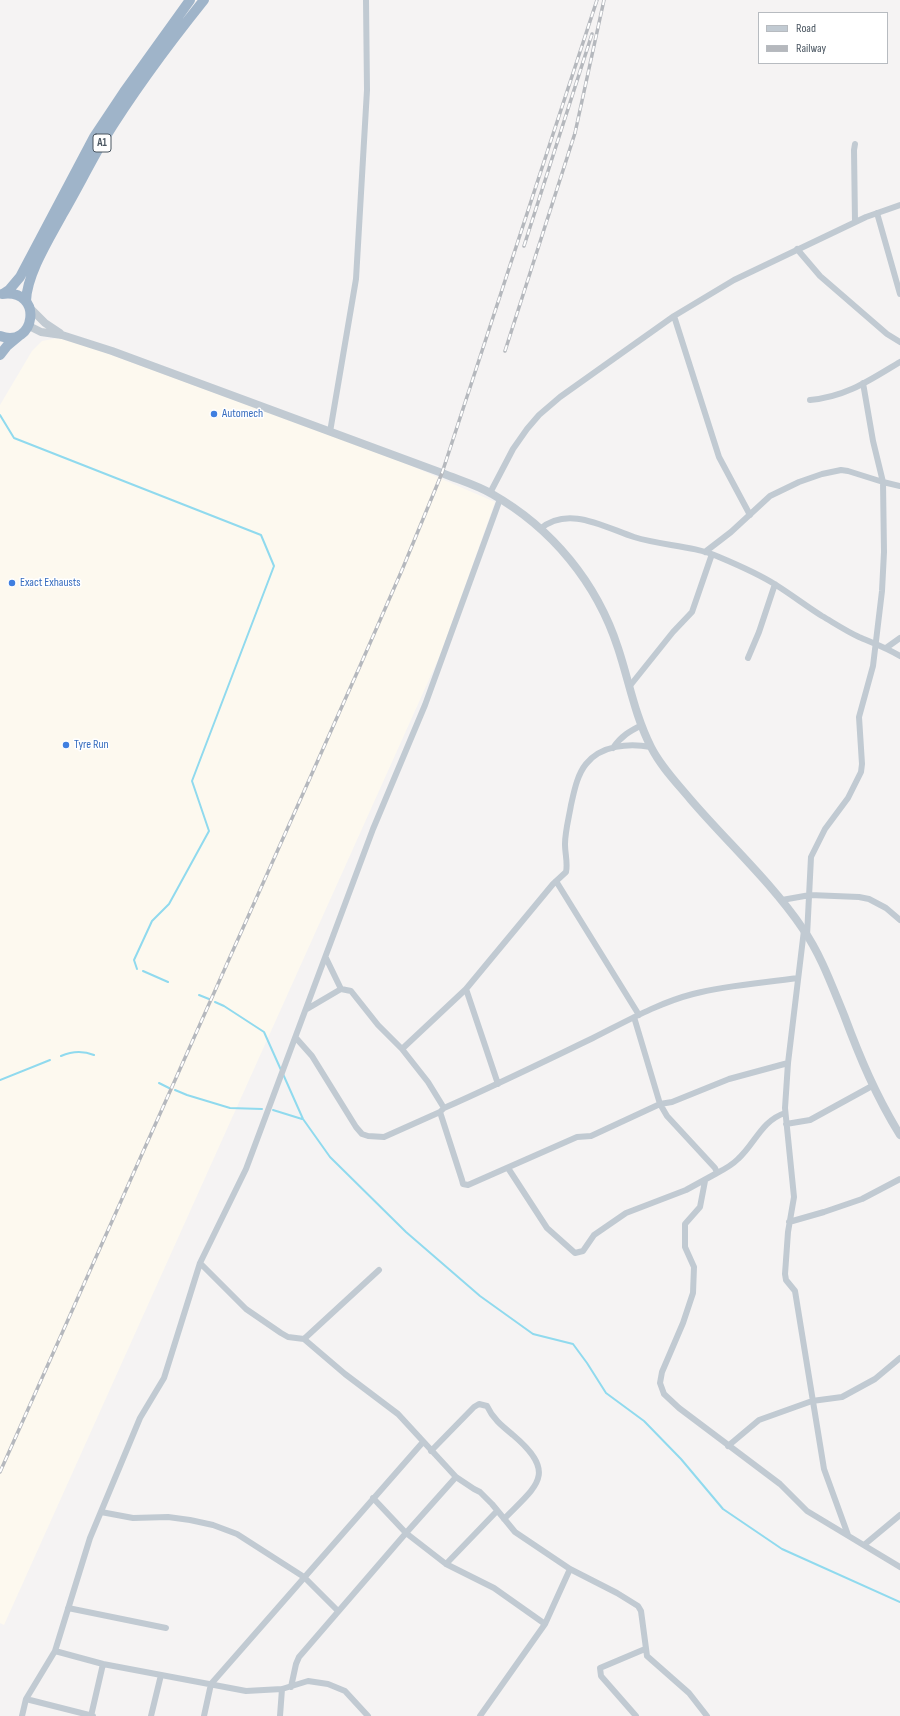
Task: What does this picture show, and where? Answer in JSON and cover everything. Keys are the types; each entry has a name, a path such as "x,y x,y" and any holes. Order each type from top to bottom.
{"highway":[{"name":"A1","path":"1,294 9,290 20,277 94,137 124,92 190,0"},
{"name":"A1","path":"28,326 31,318 28,305 30,282 35,268 53,232 103,141 182,27 204,0"},
{"name":"A1","path":"1,294 16,294 28,305"},
{"path":"0,355 7,346 28,326"},
{"path":"0,336 8,338 18,336"}],"street":[{"path":"330,432 356,280 366,90 366,0"},
{"path":"855,144 855,222"},
{"path":"490,493 513,449 527,429 540,415 560,397 674,316 734,280 797,249 855,222 900,205"},
{"path":"877,213 900,294"},
{"path":"797,249 820,276 878,326 900,342"},
{"path":"28,305 49,327 62,335"},
{"path":"674,316 719,457 750,515"},
{"path":"28,326 41,332 62,335 112,351 330,432 392,453 490,493 540,529 566,555 593,592 612,631 628,687 651,747 669,774 782,900 806,933 826,970 872,1086 900,1136"},
{"path":"810,400 826,399 840,395 900,362"},
{"path":"848,1535 824,1469 795,1291 786,1280 784,1274 789,1222 794,1197 784,1113 798,978 806,933 810,895 811,857 815,846 825,829 848,798 860,772 862,764 859,717 873,666 876,643 884,552 883,482 873,442 863,383"},
{"path":"705,552 779,491 822,474 841,470 848,471 900,486"},
{"path":"22,1716 26,1699 55,1651 90,1538 140,1418 164,1378 200,1263 246,1169 286,1066 373,829 425,705 500,499"},
{"path":"540,529 556,519 574,518 588,521 635,537 655,542 688,547 712,554 775,584 821,615 859,637 876,643 900,656"},
{"path":"628,687 673,632 690,615 712,554"},
{"path":"748,658 759,632 775,584"},
{"path":"886,648 900,638"},
{"path":"613,748 626,733 642,725"},
{"path":"402,1049 466,989 556,881 566,872 565,845 576,783 585,765 597,754 613,748 632,744 651,747"},
{"path":"556,881 636,1016 660,1104 667,1116 715,1168 717,1173"},
{"path":"782,900 810,895 859,897 869,899 886,908 900,920"},
{"path":"326,958 341,989"},
{"path":"296,1038 312,1056 356,1127 362,1134 375,1137 384,1137 498,1084 636,1016 692,994 798,978"},
{"path":"307,1009 341,989 351,991 378,1025 402,1049 428,1082 442,1110 463,1184 472,1185 577,1137 591,1136 660,1104 672,1102 729,1080 788,1063"},
{"path":"466,989 498,1084"},
{"path":"786,1124 810,1120 872,1086"},
{"path":"508,1168 547,1228 575,1253 583,1251 594,1235 626,1213 686,1190 727,1169 739,1158 774,1117 784,1113"},
{"path":"789,1222 824,1212 862,1198 900,1179"},
{"path":"705,1181 700,1207 689,1218 684,1229 686,1246 694,1267 693,1293 683,1323 662,1372 660,1383 664,1394 679,1408 780,1484 808,1511 900,1567"},
{"path":"200,1263 246,1309 288,1337 304,1339 345,1374 398,1414 456,1477 480,1492 515,1532 570,1569 617,1593 640,1608 647,1656 689,1693 707,1716"},
{"path":"304,1339 379,1270"},
{"path":"728,1446 759,1420 812,1402 842,1397 875,1379 900,1358"},
{"path":"431,1451 474,1407 479,1404 487,1406 493,1417 501,1426 514,1436 531,1454 540,1471 539,1480 535,1487 504,1519"},
{"path":"204,1716 211,1684 423,1442"},
{"path":"291,1687 299,1657 456,1477"},
{"path":"373,1498 406,1533 446,1564 494,1588 546,1624"},
{"path":"446,1564 497,1511"},
{"path":"101,1512 133,1518 168,1517 190,1520 213,1525 237,1534 304,1577 338,1611"},
{"path":"864,1545 900,1515"},
{"path":"480,1716 546,1624 570,1569"},
{"path":"68,1608 166,1628"},
{"path":"636,1716 602,1676 600,1669 645,1648"},
{"path":"55,1651 103,1664 246,1691 282,1689 308,1681 328,1684 345,1691 368,1716"},
{"path":"26,1699 92,1716 103,1664"},
{"path":"151,1716 162,1675"},
{"path":"280,1716 282,1689"}],"shaded area":[{"path":"58,338 87,346 400,461 495,502 441,653 4,1625 0,1623 0,405 32,351 42,341"}],"waterway":[{"path":"0,415 14,438 261,535 274,566 192,781 209,831 169,904 152,921 134,960 137,969"},
{"path":"143,971 168,982"},
{"path":"199,995 209,999"},
{"path":"215,1002 224,1006 264,1032 281,1070"},
{"path":"61,1056 77,1052 85,1052 94,1055"},
{"path":"0,1080 50,1060"},
{"path":"283,1074 303,1119 330,1157 406,1232 480,1296 533,1334 573,1344 606,1393 644,1421 681,1459 723,1509 782,1549 900,1602"},
{"path":"159,1083 171,1089"},
{"path":"175,1090 230,1108 262,1109"},
{"path":"273,1110 302,1119"}],"railway":[{"path":"0,1472 360,666 442,473 597,0"},
{"path":"505,351 575,133 604,0"},
{"path":"524,246 592,34"}],"place":[{"name":"Automech","path":"214,414"},
{"name":"Exact Exhausts","path":"12,583"},
{"name":"Tyre Run","path":"66,745"}]}
